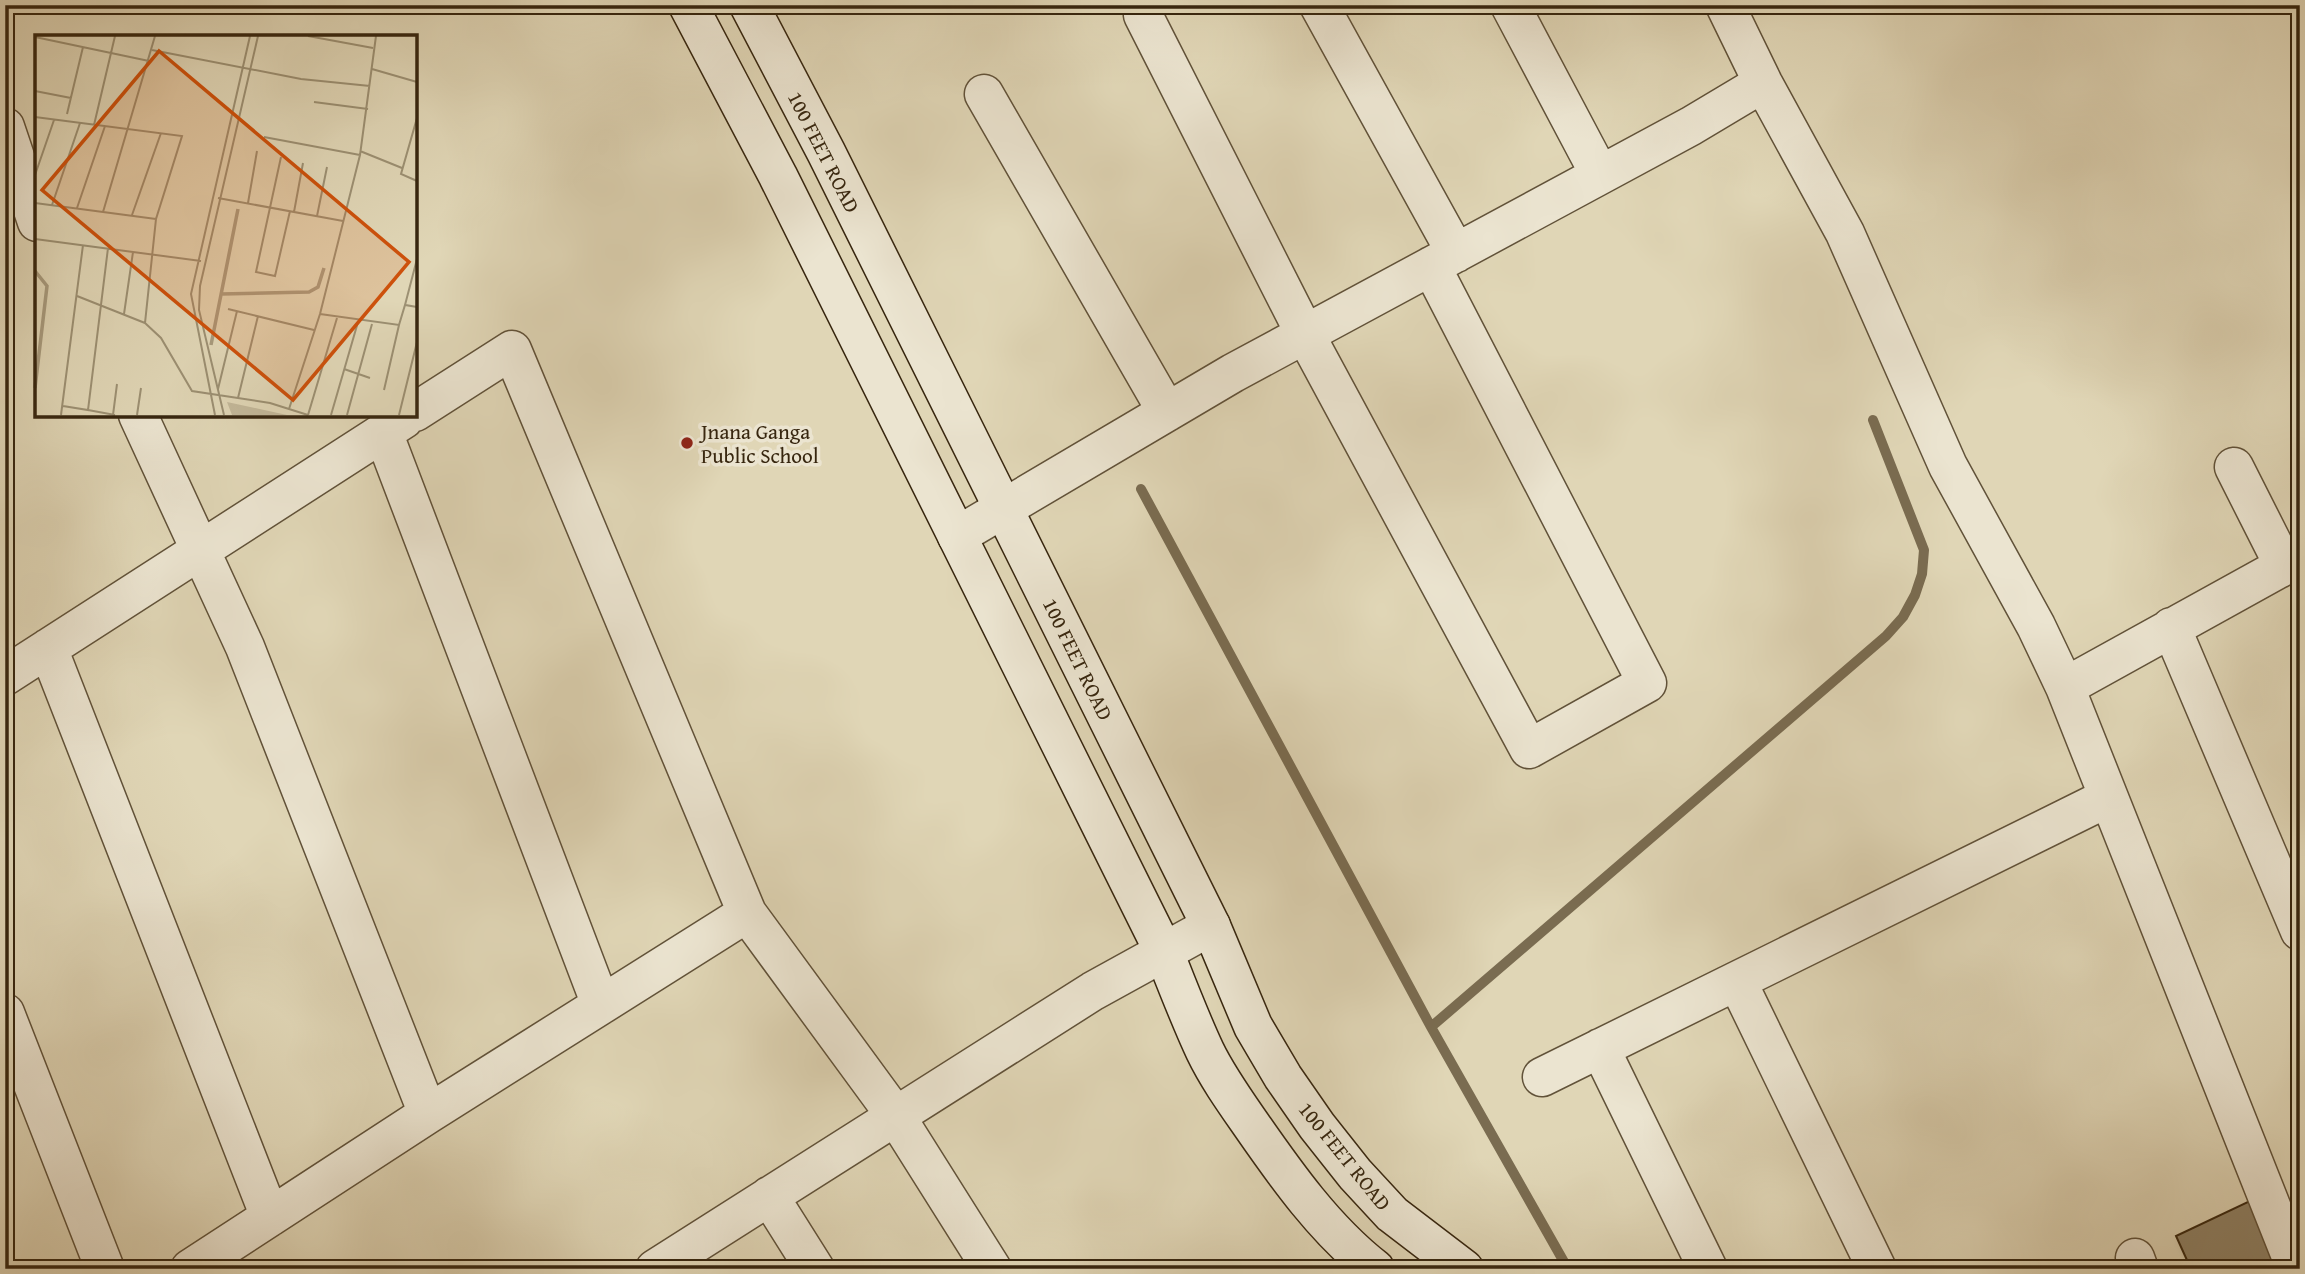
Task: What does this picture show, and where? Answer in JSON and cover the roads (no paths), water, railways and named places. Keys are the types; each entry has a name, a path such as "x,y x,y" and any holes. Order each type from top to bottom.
{"street":[{"path":"688,5 778,176 1164,952 1206,1053 1238,1107 1274,1158 1314,1208 1355,1253 1375,1269"},
{"name":"100 FEET ROAD","path":"749,5 1211,926 1253,1026 1283,1077 1355,1174 1392,1214 1464,1269"},
{"path":"1143,15 1305,334 1529,749 1647,683 1319,5"},
{"path":"1510,5 1600,175"},
{"path":"1725,5 1763,83 1845,233 1948,467 2036,626 2065,687 2295,1269"},
{"path":"957,536 1305,334 1691,126 1763,83"},
{"path":"984,93 1167,412"},
{"path":"5,127 35,216"},
{"path":"416,412 512,350 747,913 895,1115 992,1269"},
{"path":"138,416 245,647 428,1114"},
{"path":"5,676 403,420 601,1005"},
{"path":"2065,687 2296,560 2234,467"},
{"path":"2171,627 2300,931"},
{"path":"48,648 270,1217"},
{"path":"1542,1077 2101,801"},
{"path":"190,1269 428,1114 747,913"},
{"path":"655,1269 1093,991 1211,926"},
{"path":"1737,981 1877,1269"},
{"path":"5,1013 105,1269"},
{"path":"1600,1048 1708,1269"},
{"path":"769,1196 815,1269"}],"waterway":[{"path":"1431,1027 1886,636 1903,617 1922,574 1924,550 1873,420"},
{"path":"1141,489 1431,1027 1568,1269"}],"place":[{"name":"Jnana Ganga Public School","path":"687,443"}]}
